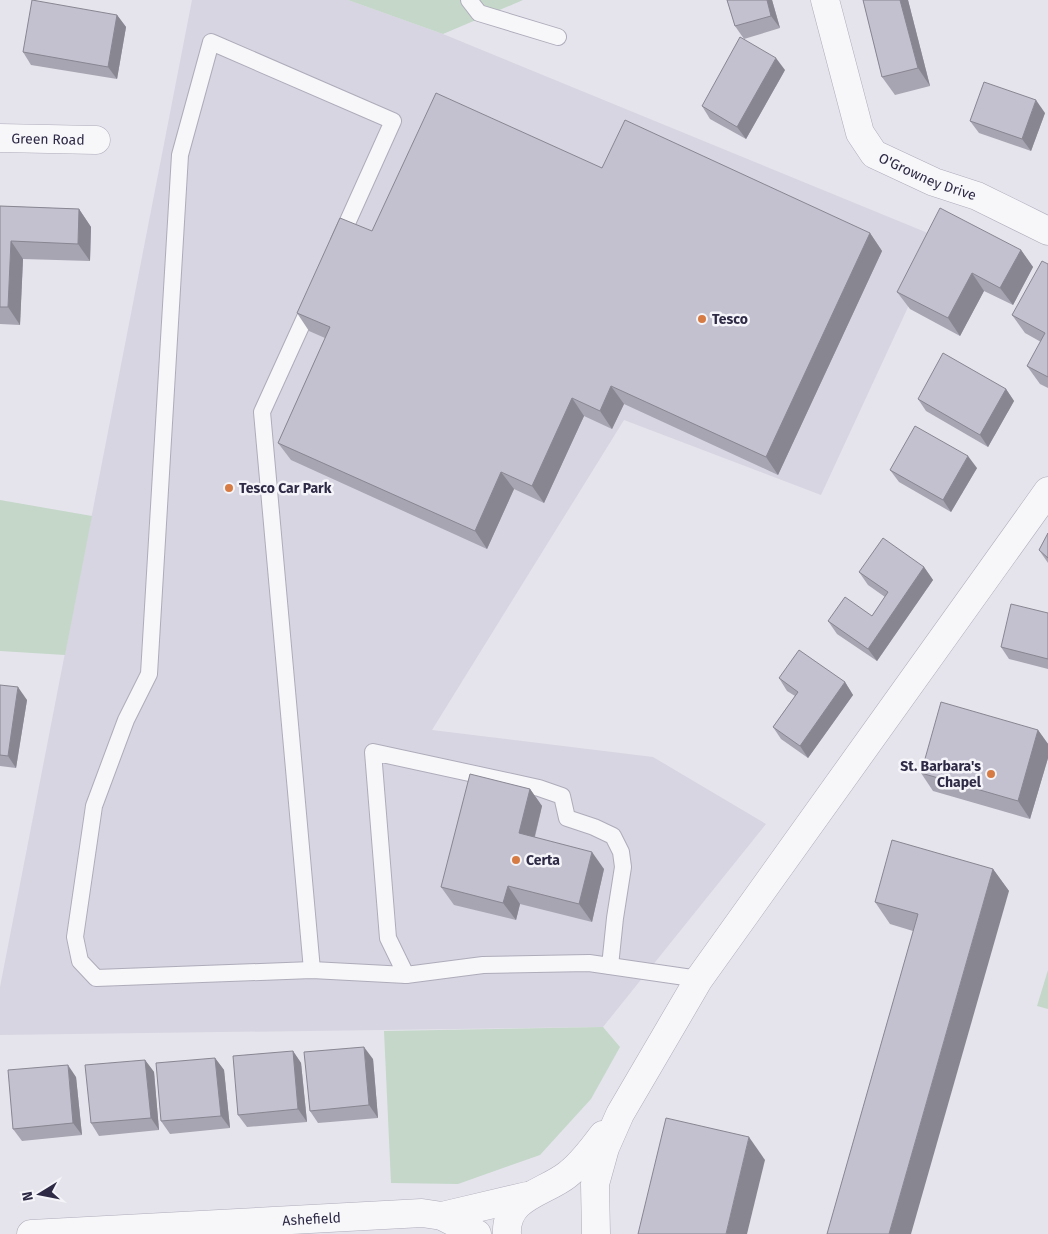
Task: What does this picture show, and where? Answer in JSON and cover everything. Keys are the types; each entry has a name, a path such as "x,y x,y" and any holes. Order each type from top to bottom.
{"street":[{"name":"O'Growney Drive","path":"825,0 860,133 874,154 926,179 976,196 1048,231"},
{"name":"Green Road","path":"0,138 96,140"},
{"path":"596,1232 594,1199 598,1166 620,1114 699,979 1048,491"},
{"path":"507,1234 510,1216 518,1205 569,1174 585,1158 620,1114"},
{"path":"442,1216 535,1193 567,1191 578,1197 594,1217 596,1232"},
{"name":"Ashefield","path":"31,1234 422,1213 442,1216"},
{"path":"442,1216 477,1234"}],"lane":[{"path":"469,0 479,13 558,38"},
{"path":"332,258 393,121 211,42 180,155 149,674 126,720 94,806 75,937 80,961 96,978 312,970 406,975 483,965 590,963 699,979"},
{"path":"312,970 262,412 319,285"},
{"path":"406,975 388,938 373,752 539,788 562,796 567,818 613,836 621,852 623,867 610,966"}],"shaded area":[{"path":"192,0 348,0 443,34 940,238 821,495 624,420 432,730 653,757 766,824 603,1027 0,1035 0,987"}],"green space":[{"path":"348,0 523,0 443,34"},
{"path":"0,500 92,516 65,655 0,651"},
{"path":"1048,970 1048,1009 1037,1006"},
{"path":"603,1027 620,1047 591,1099 540,1155 458,1184 391,1183 384,1031"}],"building":[{"path":"32,0 117,15 108,67 23,52"},
{"path":"727,0 767,0 771,16 735,26"},
{"path":"863,0 900,0 918,68 882,77"},
{"path":"740,37 776,58 737,127 702,106"},
{"path":"984,82 1036,100 1022,139 970,121"},
{"path":"436,93 602,168 625,120 870,233 766,457 611,386 600,411 572,398 532,486 501,472 475,531 278,443 330,327 297,313 340,218 372,231"},
{"path":"0,206 79,209 78,244 11,241 8,307 0,307"},
{"path":"940,208 1021,250 1000,288 972,273 948,318 897,292"},
{"path":"1042,261 1048,264 1048,377 1027,366 1045,333 1012,315"},
{"path":"943,353 1006,389 980,435 918,399"},
{"path":"915,426 968,456 943,500 890,470"},
{"path":"1048,533 1048,558 1039,550"},
{"path":"883,538 924,567 868,649 828,621 845,597 872,616 888,592 859,572"},
{"path":"1011,604 1048,613 1048,659 1001,647"},
{"path":"799,650 845,682 800,746 773,727 798,692 779,678"},
{"path":"0,685 18,687 8,756 0,755"},
{"name":"St. Barbara's Chapel","path":"941,702 1038,730 1018,801 921,773"},
{"name":"Certa","path":"470,774 530,789 519,833 592,852 579,904 508,886 503,903 441,887"},
{"path":"892,840 993,869 889,1234 827,1234 918,914 875,902"},
{"path":"364,1047 369,1105 310,1111 304,1052"},
{"path":"293,1051 298,1109 238,1115 233,1056"},
{"path":"215,1058 221,1116 161,1121 156,1063"},
{"path":"145,1060 151,1118 91,1123 85,1065"},
{"path":"68,1065 73,1123 13,1129 8,1070"},
{"path":"666,1118 749,1137 726,1234 638,1234"}],"place":[{"name":"Tesco","path":"702,319"},
{"name":"Tesco Car Park","path":"229,488"},
{"name":"St. Barbara's Chapel","path":"991,774"},
{"name":"Certa","path":"516,860"}]}
